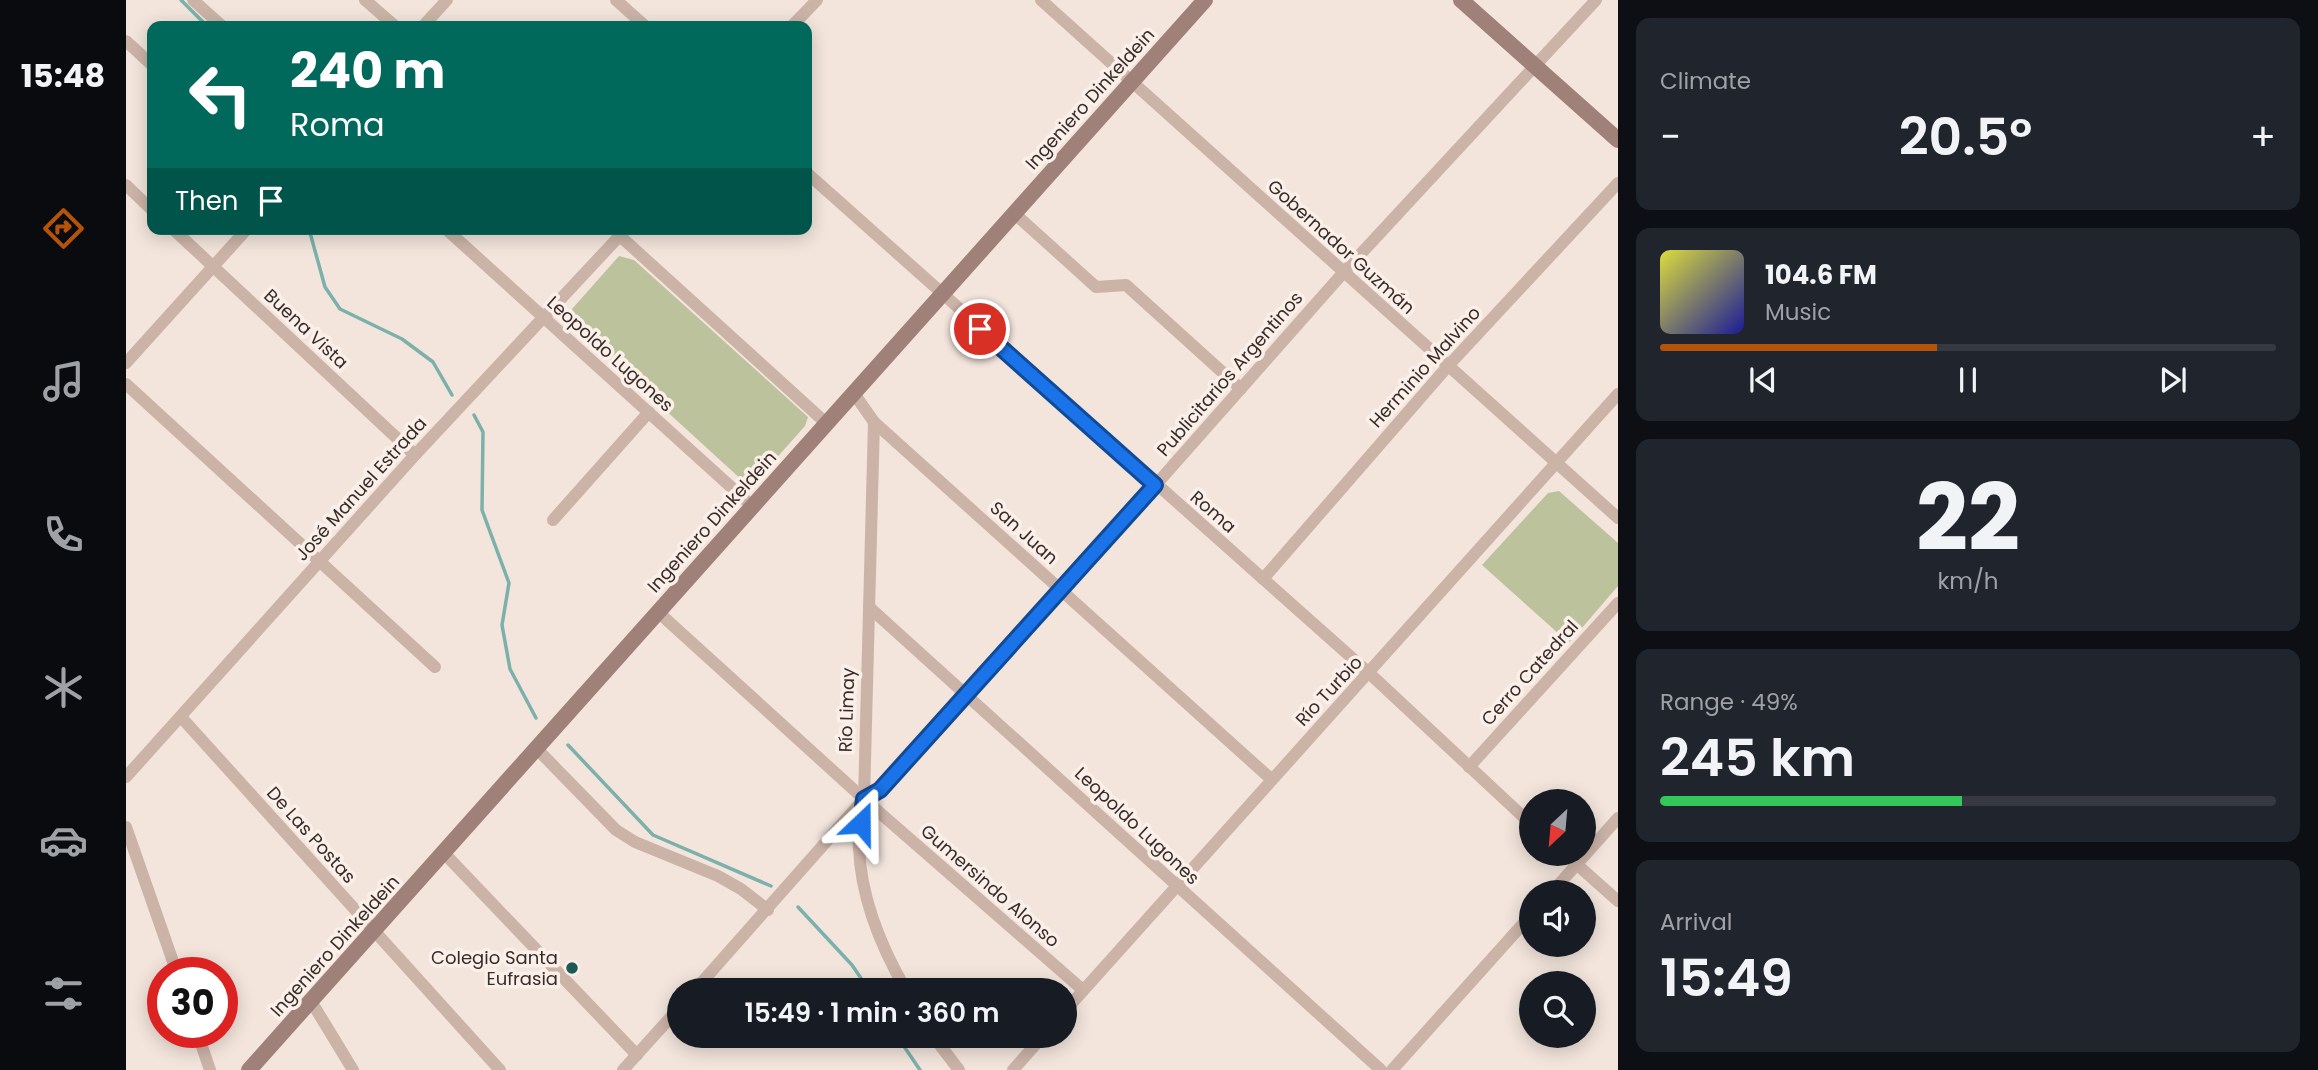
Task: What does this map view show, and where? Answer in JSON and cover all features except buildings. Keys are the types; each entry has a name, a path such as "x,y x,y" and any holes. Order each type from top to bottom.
{"main road":[{"name":"Ingeniero Dinkeldein","path":"249,1070 1205,0"},
{"path":"1461,0 1618,140"}],"street":[{"path":"193,0 216,21"},
{"path":"365,0 389,21"},
{"path":"428,21 447,0"},
{"path":"616,0 639,21"},
{"path":"797,21 817,0"},
{"name":"Gobernador Guzmán","path":"1041,0 1618,518"},
{"name":"Publicitarios Argentinos","path":"706,978 864,799 880,790 1062,591 1343,273 1596,0"},
{"path":"126,41 147,60"},
{"name":"Roma","path":"812,178 1369,673 1519,813"},
{"name":"Herminio Malvino","path":"1263,579 1448,366 1618,183"},
{"path":"126,185 147,205"},
{"path":"1014,213 1096,286 1126,285 1241,389"},
{"name":"Buena Vista","path":"179,235 415,455"},
{"path":"126,363 242,235"},
{"name":"Leopoldo Lugones","path":"453,235 752,506"},
{"name":"José Manuel Estrada","path":"126,778 317,562 618,235"},
{"path":"624,235 826,423"},
{"path":"126,384 317,562 435,667"},
{"name":"San Juan","path":"853,392 874,422 1271,779"},
{"name":"Río Turbio","path":"1077,997 1618,394"},
{"path":"552,520 649,412"},
{"name":"Río Limay","path":"874,422 864,799 858,847 867,900 886,954 899,978"},
{"name":"Cerro Catedral","path":"1469,767 1618,603"},
{"name":"Leopoldo Lugones","path":"869,607 968,693 1175,885 1381,1070"},
{"name":"Gumersindo Alonso","path":"657,611 864,799 1083,990"},
{"name":"De Las Postas","path":"181,717 500,1070"},
{"path":"536,748 615,830 635,842 718,876 741,889 768,910"},
{"path":"1596,843 1618,818"},
{"path":"126,827 171,957"},
{"path":"444,853 636,1055"},
{"path":"1563,880 1575,866"},
{"path":"1579,866 1618,901"},
{"path":"1392,1070 1519,928"},
{"path":"311,1001 353,1070"},
{"path":"623,1070 667,1021"},
{"path":"202,1048 210,1070"},
{"path":"942,1048 958,1070"},
{"path":"1013,1070 1032,1048"}],"green space":[{"path":"619,256 634,260 808,417 805,426 756,481 743,481 571,324 572,309"},
{"path":"1559,491 1618,543 1618,586 1569,643 1482,565 1548,493"}],"waterway":[{"path":"181,0 202,21"},
{"path":"311,235 325,287 340,309 402,339 433,362 452,395"},
{"path":"474,415 483,432 482,510 509,583 502,625 510,669 536,718"},
{"path":"568,745 653,835 771,886"},
{"path":"798,907 861,978"},
{"path":"905,1048 920,1070"}],"place":[{"name":"Colegio Santa Eufrasia","path":"572,968"}],"route":[{"path":"861,823 864,799 880,790 1155,485 980,329"}]}
